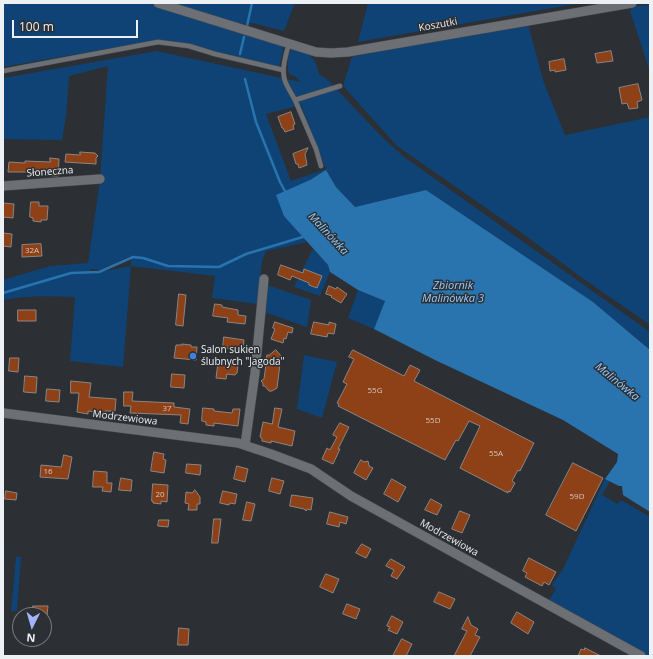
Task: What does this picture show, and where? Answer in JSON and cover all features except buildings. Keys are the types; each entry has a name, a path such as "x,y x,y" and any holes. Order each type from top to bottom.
{"street":[{"name":"Koszutki","path":"158,3 323,53 348,52 632,3"},
{"name":"Słoneczna","path":"3,186 100,179"},
{"path":"245,446 264,279"},
{"name":"Modrzewiowa","path":"3,413 192,437 245,446 272,454 311,469 351,496 641,656"}],"lane":[{"path":"3,71 158,42 190,46 284,72"},
{"path":"289,43 284,72 285,80 296,100 316,149 321,166"},
{"path":"296,100 340,86"}],"shaded area":[{"path":"3,3 148,3 282,44 283,51 279,67 174,41 157,40 3,67"},
{"path":"165,3 295,3 284,31 252,23 241,24"},
{"path":"368,3 581,3 358,42"},
{"path":"650,5 650,72 630,11 634,6"},
{"path":"528,24 544,83 565,135 650,117 650,325 397,146 343,86 352,57 405,45"},
{"path":"293,48 309,54 316,63 319,74 329,81 382,137 403,156 650,332 650,350 593,302 426,190 355,207 336,187 326,170 310,180 299,232 307,242 266,251 262,261 257,304 212,298 215,276 131,266 123,367 70,361 75,297 48,296 3,300 3,280 50,266 88,263 100,180 108,66 69,76 66,116 62,140 3,139 3,78 157,51 300,82 296,77 289,74 288,60","holes":["301,105 326,169 291,181 266,114","131,256 131,266 90,274 90,269 99,270"]},
{"path":"313,249 328,265 330,272 320,296 294,287"},
{"path":"267,285 311,300 307,327 264,312"},
{"path":"358,290 385,301 374,329 348,318"},
{"path":"304,355 337,362 322,418 297,409"},
{"path":"605,479 610,481 602,495 618,504 620,501 623,501 650,517 650,656 647,656 549,600 556,589 552,585 563,569"},
{"path":"16,557 21,557 17,607 12,607 11,611"}],"water":[{"name":"Zbiornik Malinówka 3","path":"326,170 336,187 355,207 426,190 593,302 650,350 650,512 623,495 622,486 605,479 617,462 618,454 563,420 435,360 374,329 385,301 358,290 330,272 328,265 284,216 276,195 310,180"}],"waterway":[{"name":"Malinówka","path":"247,26 252,3"},
{"name":"Malinówka","path":"240,54 244,37"},
{"name":"Malinówka","path":"245,79 256,122 280,182 286,193"},
{"path":"3,293 71,273 99,272 133,257 143,258 168,266 219,267 246,254 306,236"}],"place":[{"name":"Salon sukien ślubnych \"Jagoda\"","path":"193,356"}]}
